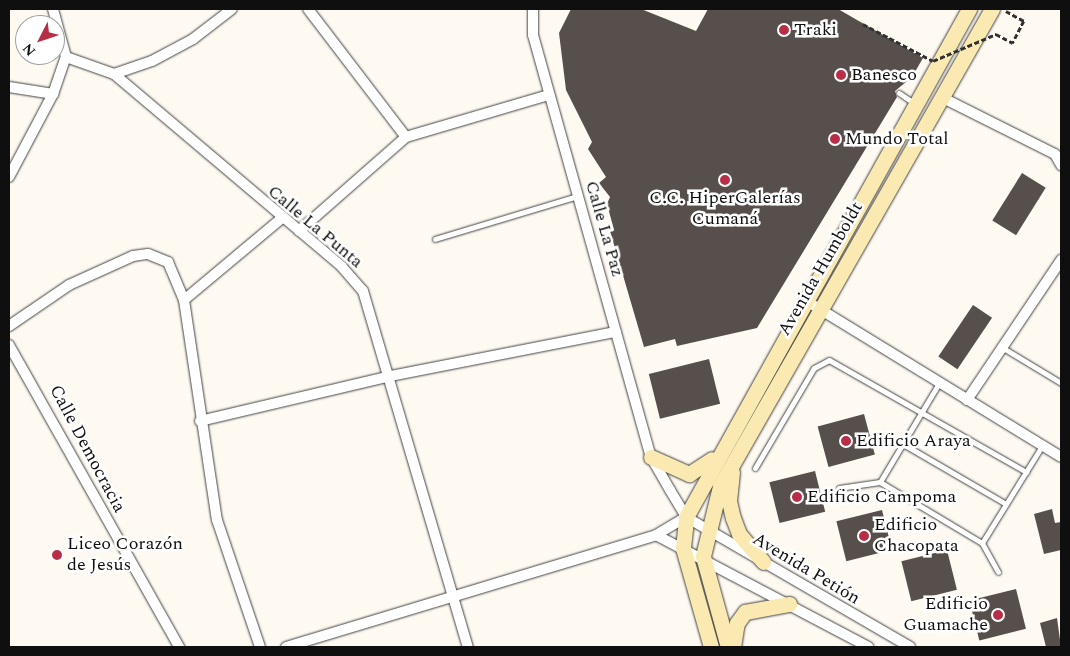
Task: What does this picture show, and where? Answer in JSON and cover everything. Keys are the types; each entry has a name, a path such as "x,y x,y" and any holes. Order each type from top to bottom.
{"main road":[{"name":"Avenida Humboldt","path":"683,548 686,517 720,451 969,9"},
{"name":"Avenida Humboldt","path":"703,556 707,530 733,461 992,9"},
{"path":"651,457 689,474 702,469 720,451"},
{"path":"733,461 729,501 733,518 739,534 763,562"},
{"path":"683,548 711,647"},
{"path":"703,556 728,647"},
{"path":"733,647 737,623 745,612 789,604"}],"street":[{"path":"9,177 54,94 66,57 53,9"},
{"path":"114,74 152,61 193,39 232,9"},
{"path":"308,9 406,137"},
{"name":"Calle La Paz","path":"533,9 533,35 651,457 686,517"},
{"name":"Calle La Punta","path":"66,57 114,74 281,219 299,231 363,291 391,376 468,647"},
{"path":"9,86 54,94"},
{"path":"299,231 406,137 549,95"},
{"path":"941,98 1054,154 1061,165"},
{"path":"184,300 281,219"},
{"path":"9,326 70,285 133,256 148,254 168,262 184,300 200,421 217,520 260,647"},
{"path":"967,400 1004,348 1061,260"},
{"path":"805,300 1061,457"},
{"path":"200,421 391,376 616,332"},
{"name":"Calle Democracia","path":"9,345 179,647"},
{"path":"286,647 454,593 656,535 686,517"},
{"name":"Avenida Petión","path":"686,517 910,647"},
{"name":"Avenida Petión","path":"656,535 703,556 868,647"}],"lane":[{"path":"899,93 916,104"},
{"path":"435,239 577,196"},
{"path":"1004,348 1061,383"},
{"path":"755,468 814,368 829,360 923,410 1026,472"},
{"path":"880,482 939,383"},
{"path":"902,444 1006,504"},
{"path":"982,543 1042,445"},
{"path":"839,488 880,482 982,543 998,572"}],"path":[{"path":"863,24 933,61 996,34 1013,43 1024,22 1002,9"}],"building":[{"name":"C.C. HiperGalerías Cumaná","path":"571,9 641,9 696,31 708,9 838,9 923,58 912,77 895,91 897,97 757,328 677,346 675,339 644,347 610,231 614,230 607,204 610,197 599,183 606,177 588,149 592,142 566,90 559,33"},
{"path":"1022,173 1046,188 1016,235 992,220"},
{"path":"973,305 992,318 957,369 938,356"},
{"path":"709,359 720,404 660,419 649,374"},
{"name":"Edificio Araya","path":"864,414 875,455 829,467 818,426"},
{"name":"Edificio Campoma","path":"815,471 825,512 780,523 769,482"},
{"path":"1052,509 1055,523 1061,522 1061,550 1044,554 1034,514"},
{"name":"Edificio Chacopata","path":"882,510 892,550 846,561 836,521"},
{"path":"947,550 957,590 911,601 901,561"},
{"name":"Edificio Guamache","path":"1016,589 1026,629 979,640 969,601"},
{"path":"1057,618 1061,647 1046,647 1040,623"}],"place":[{"name":"Traki","path":"784,30"},
{"name":"Banesco","path":"841,75"},
{"name":"Mundo Total","path":"835,139"},
{"name":"C.C. HiperGalerías Cumaná","path":"725,180"},
{"name":"Edificio Araya","path":"846,441"},
{"name":"Edificio Campoma","path":"797,497"},
{"name":"Edificio Chacopata","path":"864,536"},
{"name":"Liceo Corazón de Jesús","path":"57,555"},
{"name":"Edificio Guamache","path":"998,615"}]}
